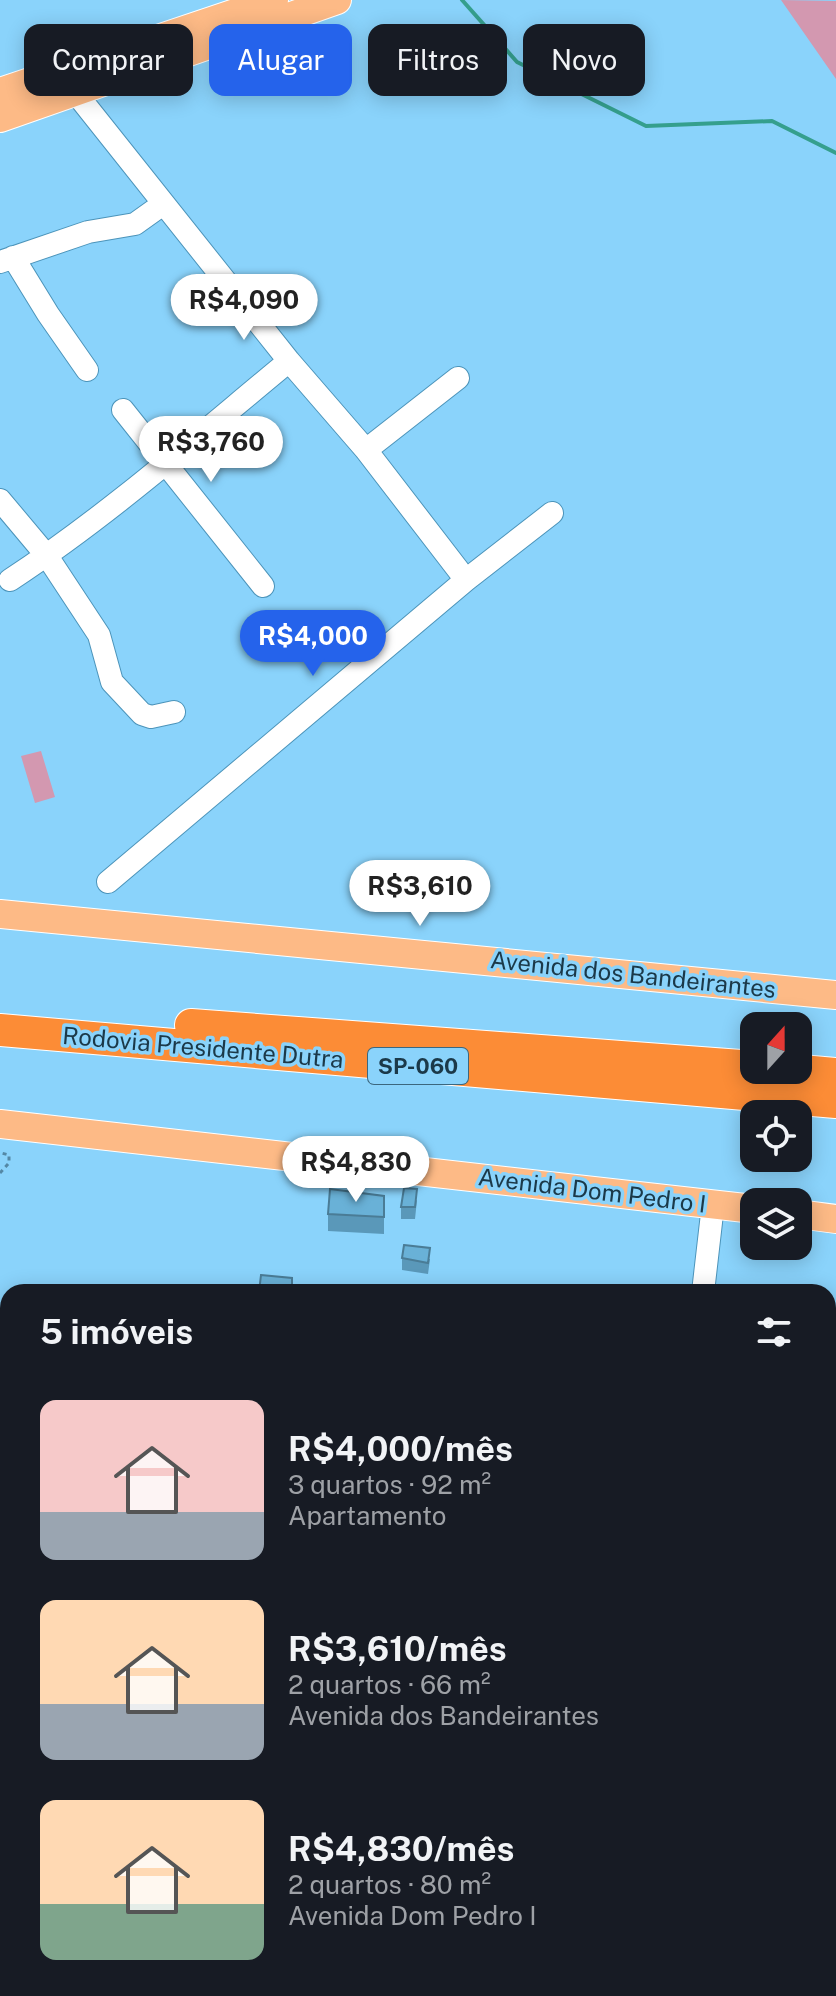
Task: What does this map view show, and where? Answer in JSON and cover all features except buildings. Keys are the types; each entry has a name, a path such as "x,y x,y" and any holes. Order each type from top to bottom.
{"highway":[{"name":"Rodovia Presidente Dutra","path":"0,1009 740,1066"},
{"name":"Rodovia Presidente Dutra","path":"0,1030 836,1102"},
{"path":"812,1072 836,1074"}],"main road":[{"path":"193,32 274,0"},
{"path":"193,42 304,6 337,0"},
{"path":"0,92 24,88"},
{"path":"0,118 41,96"},
{"name":"Avenida dos Bandeirantes","path":"0,914 836,995"},
{"name":"Avenida Dom Pedro I","path":"0,1124 740,1208"},
{"path":"812,1216 836,1219"}],"street":[{"path":"78,96 289,361 366,450 466,580"},
{"path":"87,370 6,259 88,232 135,224 163,204"},
{"path":"10,580 47,556 166,463 289,361"},
{"path":"366,450 458,378"},
{"path":"123,410 263,586"},
{"path":"0,500 47,556 99,635 112,682 142,714 151,717 174,712"},
{"path":"108,882 466,580 552,513"},
{"path":"704,1284 713,1205"}],"path":[{"path":"0,1173 9,1163 9,1155 1,1153"}],"shaded area":[{"path":"781,0 836,1 836,79"},
{"path":"41,751 55,797 35,803 21,756"}],"waterway":[{"path":"462,0 517,62 646,126 772,121 836,153"}]}
